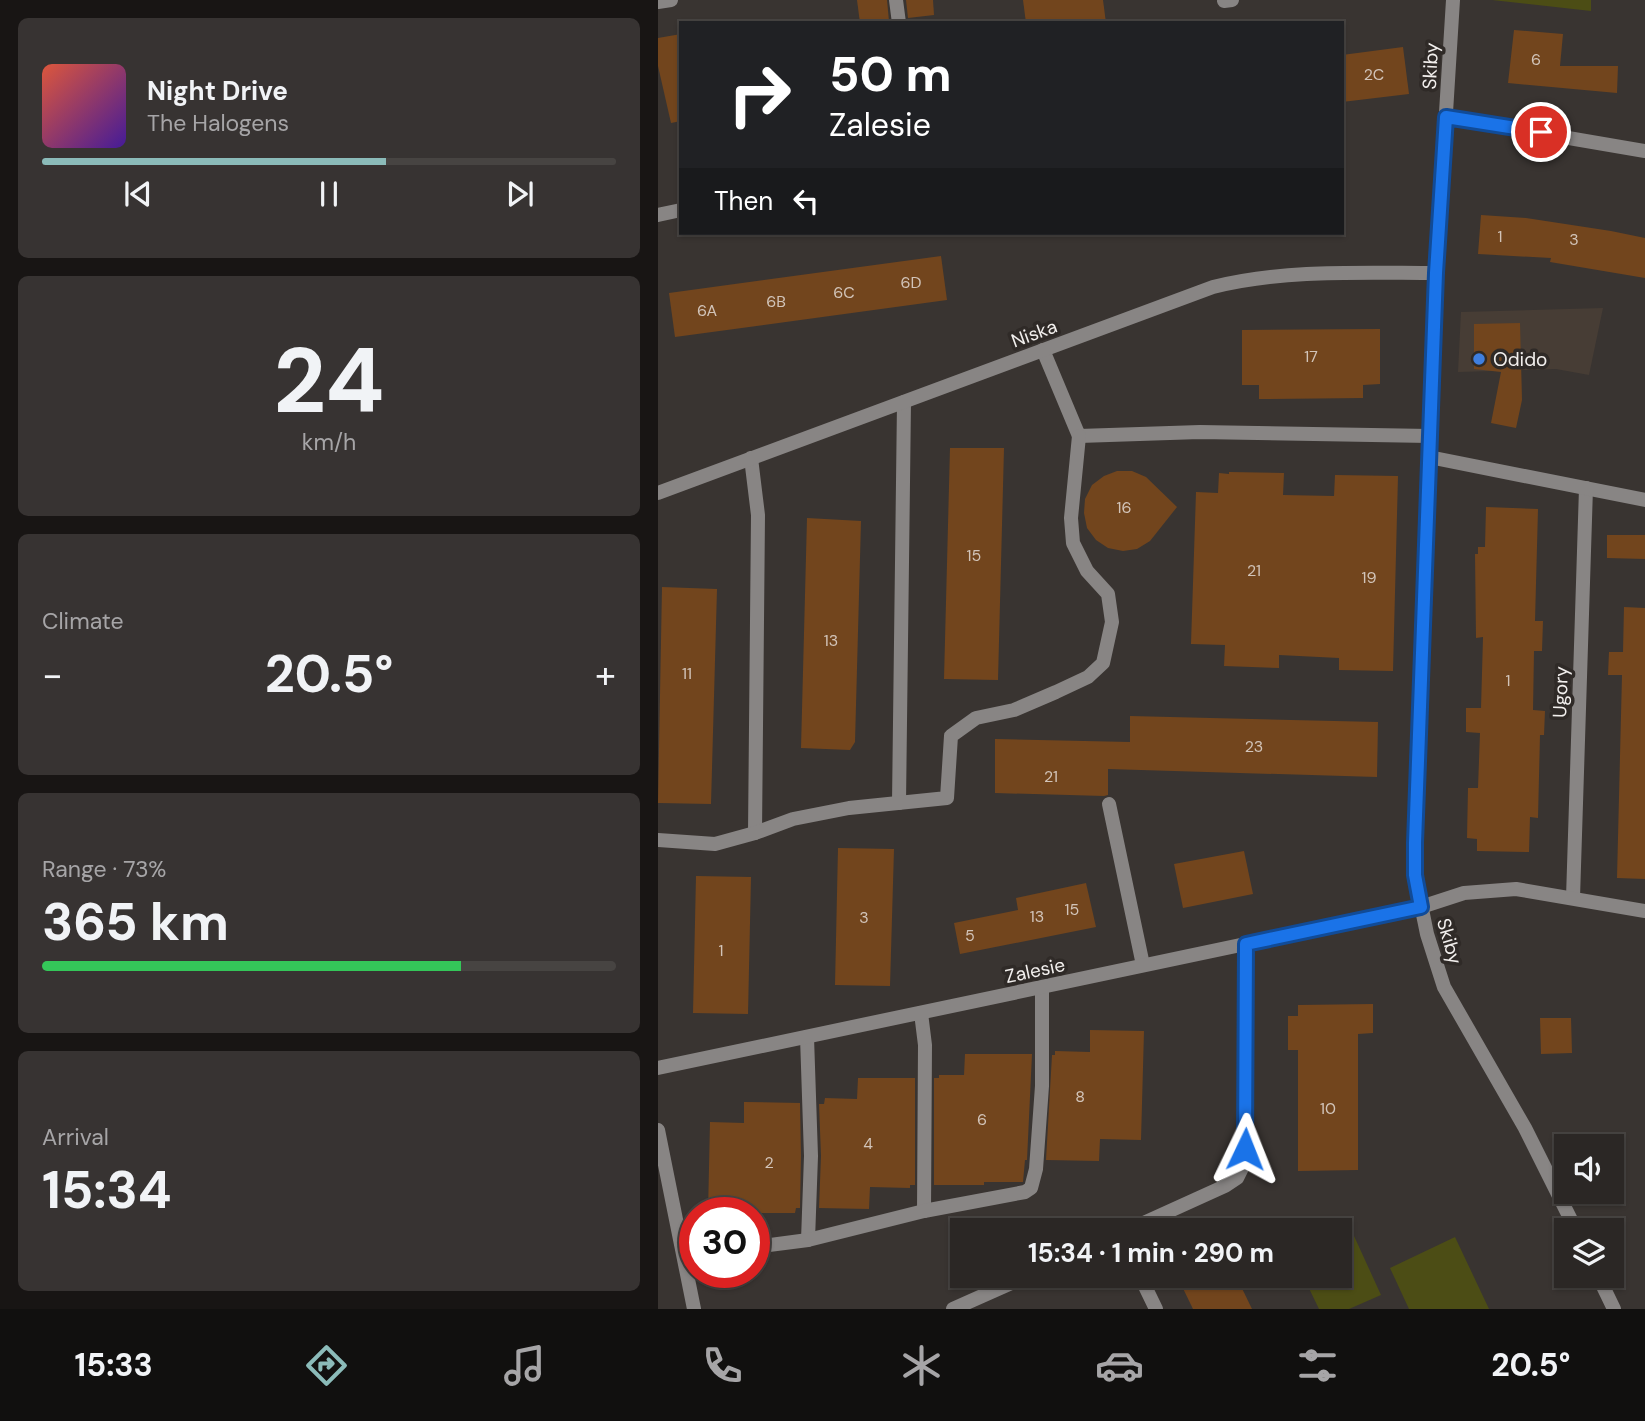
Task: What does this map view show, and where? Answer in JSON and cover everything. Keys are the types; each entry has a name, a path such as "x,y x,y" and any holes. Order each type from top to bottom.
{"street":[{"path":"658,2 671,0"},
{"path":"896,0 899,21"},
{"name":"Skiby","path":"1453,0 1436,273 1415,875 1434,962 1444,987 1524,1128 1570,1218"},
{"path":"1446,117 1645,151"},
{"path":"658,215 679,210"},
{"name":"Niska","path":"658,493 1213,287 1248,278 1285,275 1436,273"},
{"path":"658,840 715,844 793,819 849,808 947,798 951,736 975,718 1014,710 1088,677 1103,663 1112,622 1108,594 1087,571 1073,542 1071,518 1079,436 1043,350"},
{"path":"899,803 904,401"},
{"path":"1079,436 1200,432 1430,436"},
{"path":"1429,457 1645,500"},
{"path":"751,458 758,515 755,833"},
{"name":"Ugory","path":"1573,898 1586,488"},
{"path":"1109,804 1143,965"},
{"path":"1421,907 1464,893 1516,889 1645,911"},
{"name":"Zalesie","path":"658,1068 1421,907"},
{"path":"1154,1218 1225,1186 1237,1178 1244,1164 1246,944"},
{"path":"770,1245 807,1240 924,1211 1024,1192 1031,1188 1036,1169 1042,1086 1042,988"},
{"path":"921,1013 925,1045 924,1211"},
{"path":"807,1037 811,1156 807,1240"},
{"path":"658,1130 679,1218"},
{"path":"692,1288 694,1309"},
{"path":"953,1309 1000,1288"},
{"path":"1146,1288 1156,1309"},
{"path":"1604,1288 1615,1309"}],"shaded area":[{"path":"1492,0 1591,0 1591,11"},
{"path":"1603,308 1589,375 1556,369 1458,372 1461,312"},
{"path":"1352,1232 1381,1295 1349,1309 1319,1309 1309,1288 1352,1288"},
{"path":"1455,1237 1489,1309 1409,1309 1390,1268"}],"building":[{"path":"857,0 887,0 889,21 860,21"},
{"path":"906,0 933,0 934,15 908,18"},
{"path":"1023,0 1103,0 1106,21 1026,21"},
{"path":"1514,30 1563,34 1560,66 1618,66 1617,93 1508,83"},
{"path":"679,34 679,121 671,123 658,66 658,38"},
{"path":"1403,47 1409,94 1344,102 1344,55"},
{"path":"1481,215 1526,218 1645,238 1645,278 1550,262 1551,258 1478,254"},
{"path":"941,256 947,300 675,337 669,293"},
{"path":"1520,323 1522,400 1516,428 1491,423 1501,372 1474,369 1474,324"},
{"path":"1380,329 1380,384 1363,385 1363,398 1259,399 1259,385 1242,385 1242,330"},
{"path":"950,448 1004,448 998,680 944,679"},
{"path":"1117,471 1132,471 1146,477 1177,507 1150,541 1137,549 1123,551 1108,548 1096,540 1087,528 1085,499 1092,485"},
{"path":"1219,473 1284,473 1283,495 1334,496 1335,475 1398,476 1393,671 1339,670 1339,658 1279,655 1279,668 1224,666 1225,645 1191,644 1196,492 1218,493"},
{"path":"1486,507 1538,509 1535,621 1543,621 1542,651 1534,651 1533,710 1545,711 1544,735 1540,735 1538,818 1530,817 1529,852 1477,851 1477,839 1467,838 1468,788 1478,788 1480,733 1466,732 1466,708 1481,708 1483,637 1476,638 1475,554 1478,554 1478,547 1485,547"},
{"path":"807,518 861,521 855,742 850,750 801,748"},
{"path":"1607,535 1645,535 1645,559 1607,558"},
{"path":"662,587 717,589 711,804 658,803"},
{"path":"1624,607 1645,608 1645,879 1617,878 1622,675 1608,675 1609,652 1623,652"},
{"path":"1130,716 1378,722 1377,777 1108,769 1108,795 1104,796 995,793 995,739 1130,742"},
{"path":"838,848 894,849 890,986 835,985"},
{"path":"1244,851 1253,894 1183,908 1174,864"},
{"path":"696,876 751,877 748,1014 693,1013"},
{"path":"1086,883 1096,927 960,954 954,923 1018,910 1016,898"},
{"path":"1373,1004 1373,1033 1358,1034 1358,1170 1298,1171 1298,1050 1288,1050 1288,1016 1298,1016 1298,1005"},
{"path":"1540,1018 1571,1018 1572,1053 1541,1054"},
{"path":"1090,1030 1144,1031 1141,1140 1100,1139 1099,1161 1046,1160 1052,1055 1055,1055 1055,1051 1090,1052"},
{"path":"965,1054 1032,1054 1027,1160 1023,1182 934,1185 934,1078 939,1078 939,1075 964,1075"},
{"path":"858,1078 915,1078 915,1185 910,1185 910,1188 870,1187 869,1209 819,1208 819,1104 824,1104 825,1098 857,1099"},
{"path":"744,1102 800,1103 800,1208 796,1208 795,1213 770,1213 770,1197 708,1197 710,1122 744,1123"},
{"path":"1183,1288 1242,1288 1252,1309 1193,1309"}],"place":[{"name":"Odido","path":"1479,359"}],"route":[{"path":"1245,1149 1246,944 1421,907 1415,875 1415,843 1436,273 1446,117 1541,132"}]}
